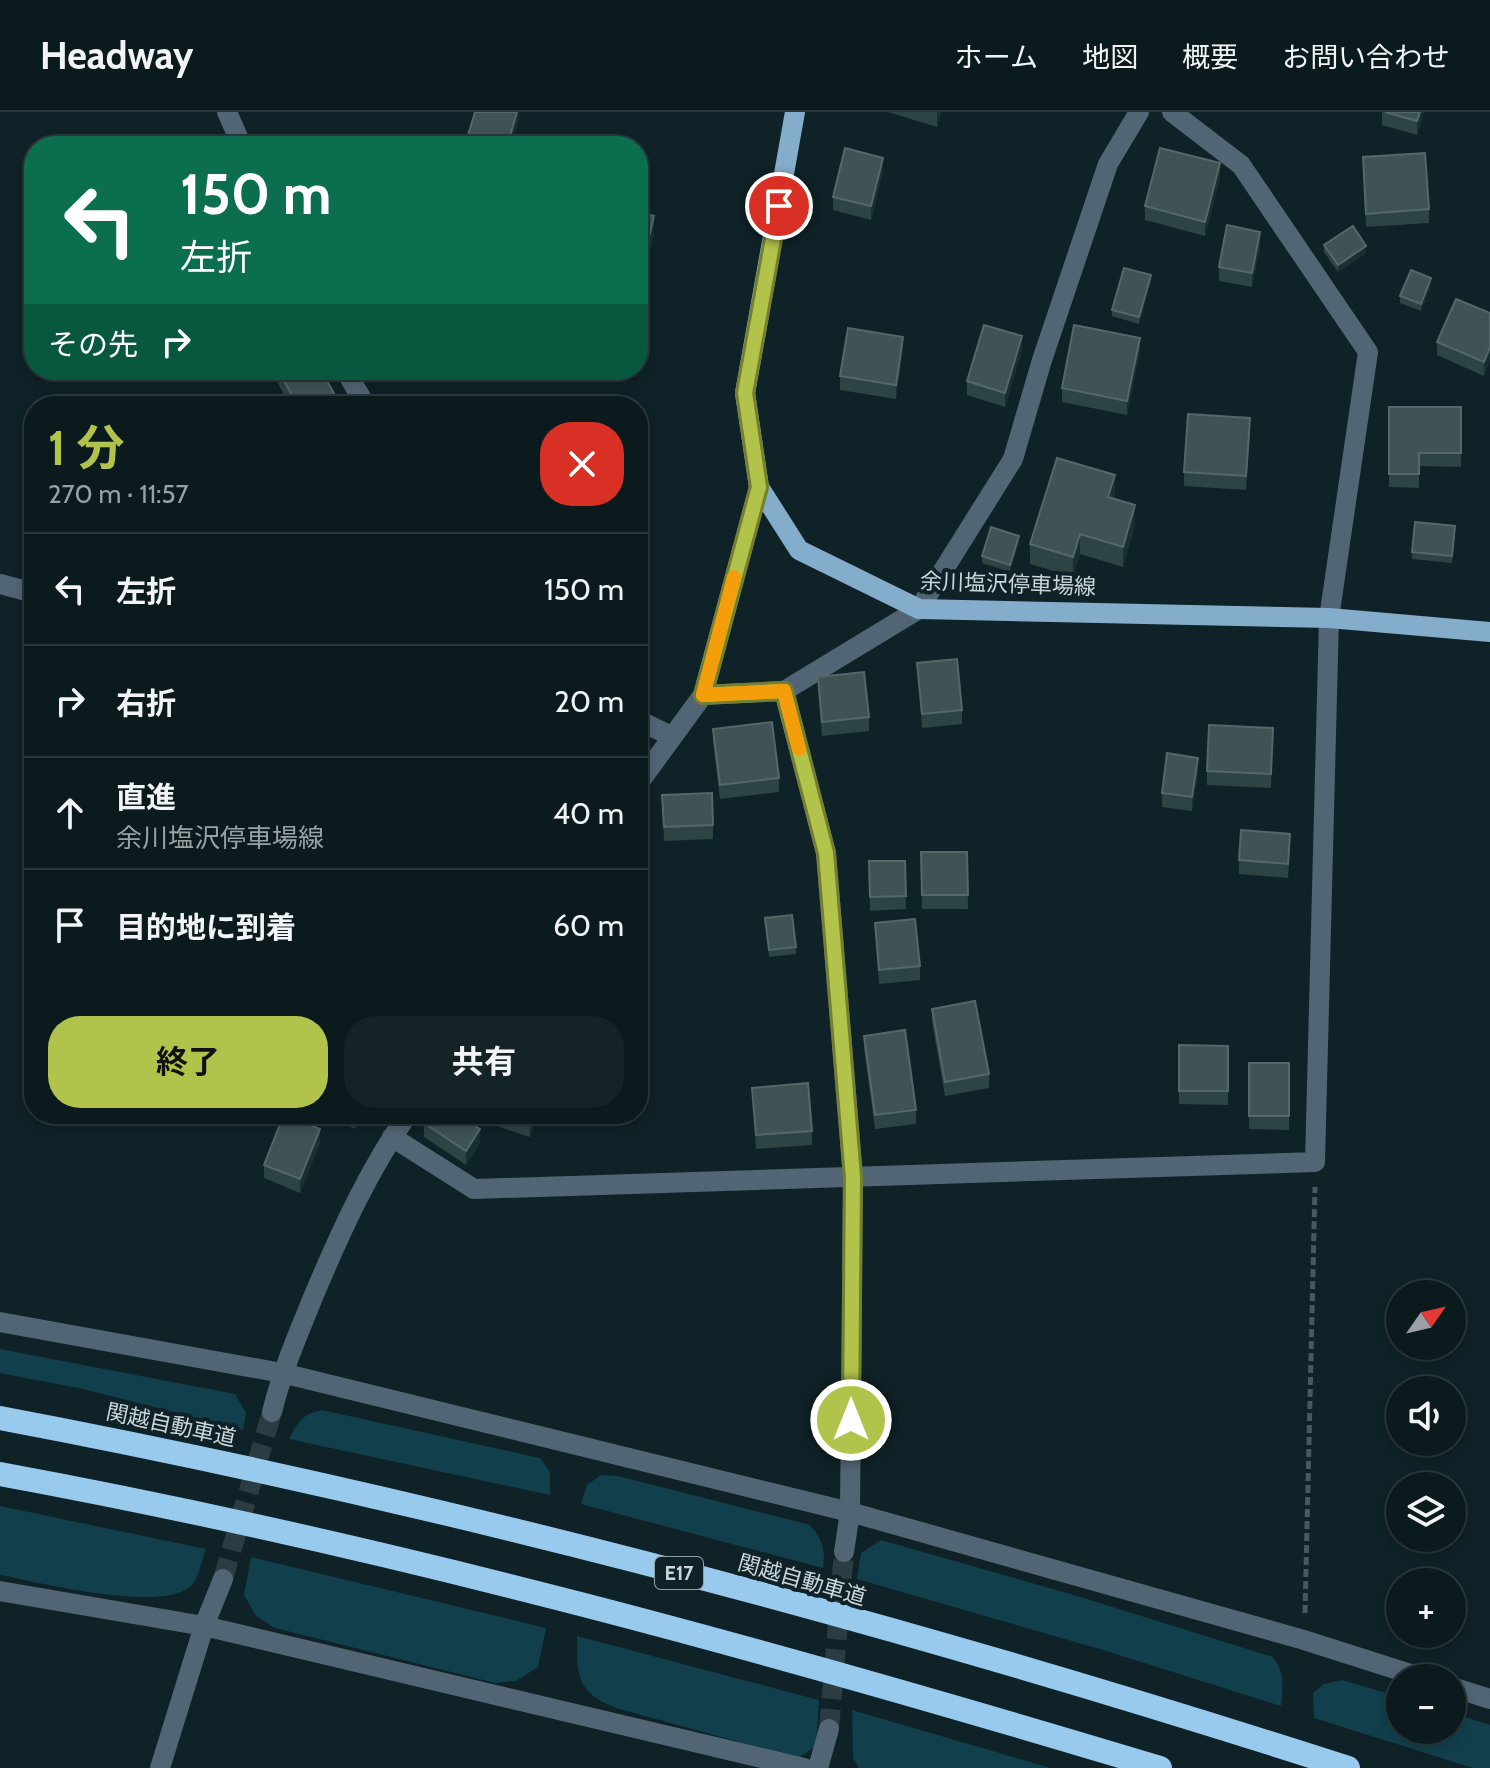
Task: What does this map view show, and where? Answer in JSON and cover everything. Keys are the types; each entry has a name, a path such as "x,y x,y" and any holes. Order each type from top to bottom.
{"highway":[{"name":"関越自動車道","path":"0,1418 164,1449 439,1511 694,1577 1017,1666 1348,1768"},
{"path":"0,1474 147,1501 431,1567 703,1637 977,1713 1160,1768"}],"main road":[{"name":"余川塩沢停車場線","path":"795,112 745,393 759,487 799,550 919,609 1329,618 1490,632"}],"street":[{"path":"227,112 238,136"},
{"path":"703,695 784,691 919,609 1013,459 1042,360 1108,164 1139,112"},
{"path":"392,1137 474,1189 1315,1162 1329,618 1368,352 1241,165 1172,112"},
{"path":"648,769 703,695 759,487"},
{"path":"0,584 24,590"},
{"path":"784,691 826,853 853,1177 850,1512 844,1552"},
{"path":"648,725 671,736"},
{"path":"272,1412 282,1373 335,1246 401,1124"},
{"path":"0,1322 282,1373 850,1512 1304,1640 1386,1666"},
{"path":"160,1768 204,1626 223,1579"},
{"path":"0,1591 204,1626 804,1768"},
{"path":"1466,1691 1490,1699"},
{"path":"818,1768 829,1729"}],"path":[{"path":"1304,1640 1315,1162"}],"shaded area":[{"path":"0,1349 235,1394 246,1413 243,1430 83,1389 0,1373"},
{"path":"322,1410 540,1458 550,1472 550,1495 289,1439 301,1420"},
{"path":"601,1475 618,1476 810,1525 822,1545 823,1568 581,1504 587,1485"},
{"path":"0,1506 206,1549 193,1584 178,1593 157,1597 100,1594 0,1575"},
{"path":"881,1540 1074,1595 1273,1657 1283,1686 1281,1706 1103,1650 857,1579 861,1553"},
{"path":"251,1557 546,1628 538,1667 516,1681 495,1683 275,1628 256,1616 244,1595"},
{"path":"577,1636 819,1700 816,1746 798,1758 616,1708 586,1689 577,1662"},
{"path":"1342,1680 1386,1693 1386,1741 1314,1718 1313,1693 1324,1684"},
{"path":"852,1710 1051,1768 859,1768 853,1758"},
{"path":"1466,1717 1490,1725 1490,1768 1473,1768 1397,1744 1466,1744"}],"building":[{"path":"475,112 517,112 510,136 468,136"},
{"path":"1385,112 1420,112 1417,121"},
{"path":"845,148 883,158 871,206 833,197"},
{"path":"1160,148 1220,163 1205,222 1145,206"},
{"path":"1425,153 1429,209 1366,214 1363,157"},
{"path":"648,214 654,216 648,241"},
{"path":"1227,225 1260,232 1252,273 1219,267"},
{"path":"1353,226 1366,246 1338,265 1324,245"},
{"path":"1124,268 1151,275 1139,317 1112,310"},
{"path":"1411,270 1431,278 1421,304 1400,296"},
{"path":"1456,299 1490,313 1490,347 1484,362 1437,342"},
{"path":"984,325 1022,336 1005,393 967,381"},
{"path":"1074,325 1140,338 1127,401 1062,388"},
{"path":"848,328 903,337 896,385 840,376"},
{"path":"284,380 327,380 335,396 292,396"},
{"path":"1389,407 1461,407 1461,453 1419,453 1419,474 1389,474"},
{"path":"1188,414 1250,418 1246,476 1184,472"},
{"path":"1057,458 1115,475 1108,497 1135,505 1123,547 1080,534 1073,557 1030,544"},
{"path":"1415,522 1455,526 1452,556 1412,552"},
{"path":"991,527 1019,536 1010,565 982,556"},
{"path":"957,659 962,710 922,714 917,663"},
{"path":"864,672 869,717 822,722 818,677"},
{"path":"772,722 779,778 720,785 713,729"},
{"path":"1209,725 1273,728 1271,774 1207,771"},
{"path":"1167,753 1198,758 1192,797 1162,793"},
{"path":"712,793 713,825 664,827 662,795"},
{"path":"1241,830 1290,834 1288,864 1239,860"},
{"path":"921,852 967,852 968,895 922,895"},
{"path":"869,861 905,861 906,896 870,897"},
{"path":"792,915 796,947 769,950 765,918"},
{"path":"915,919 920,966 879,970 875,923"},
{"path":"975,1001 989,1074 945,1082 932,1009"},
{"path":"905,1030 916,1110 875,1115 864,1036"},
{"path":"1179,1045 1228,1046 1228,1091 1179,1091"},
{"path":"1249,1063 1289,1063 1289,1116 1249,1116"},
{"path":"808,1083 812,1131 756,1135 752,1088"},
{"path":"280,1124 308,1124 320,1129 300,1179 264,1165"},
{"path":"426,1124 473,1124 480,1129 466,1151"}],"tunnel":[{"path":"223,1579 272,1412"},
{"path":"829,1729 844,1552"}],"slow traffic":[{"path":"734,577 703,695 784,691 799,749"}],"route":[{"path":"779,206 745,393 759,487 703,695 784,691 826,853 853,1177 851,1420"}]}
